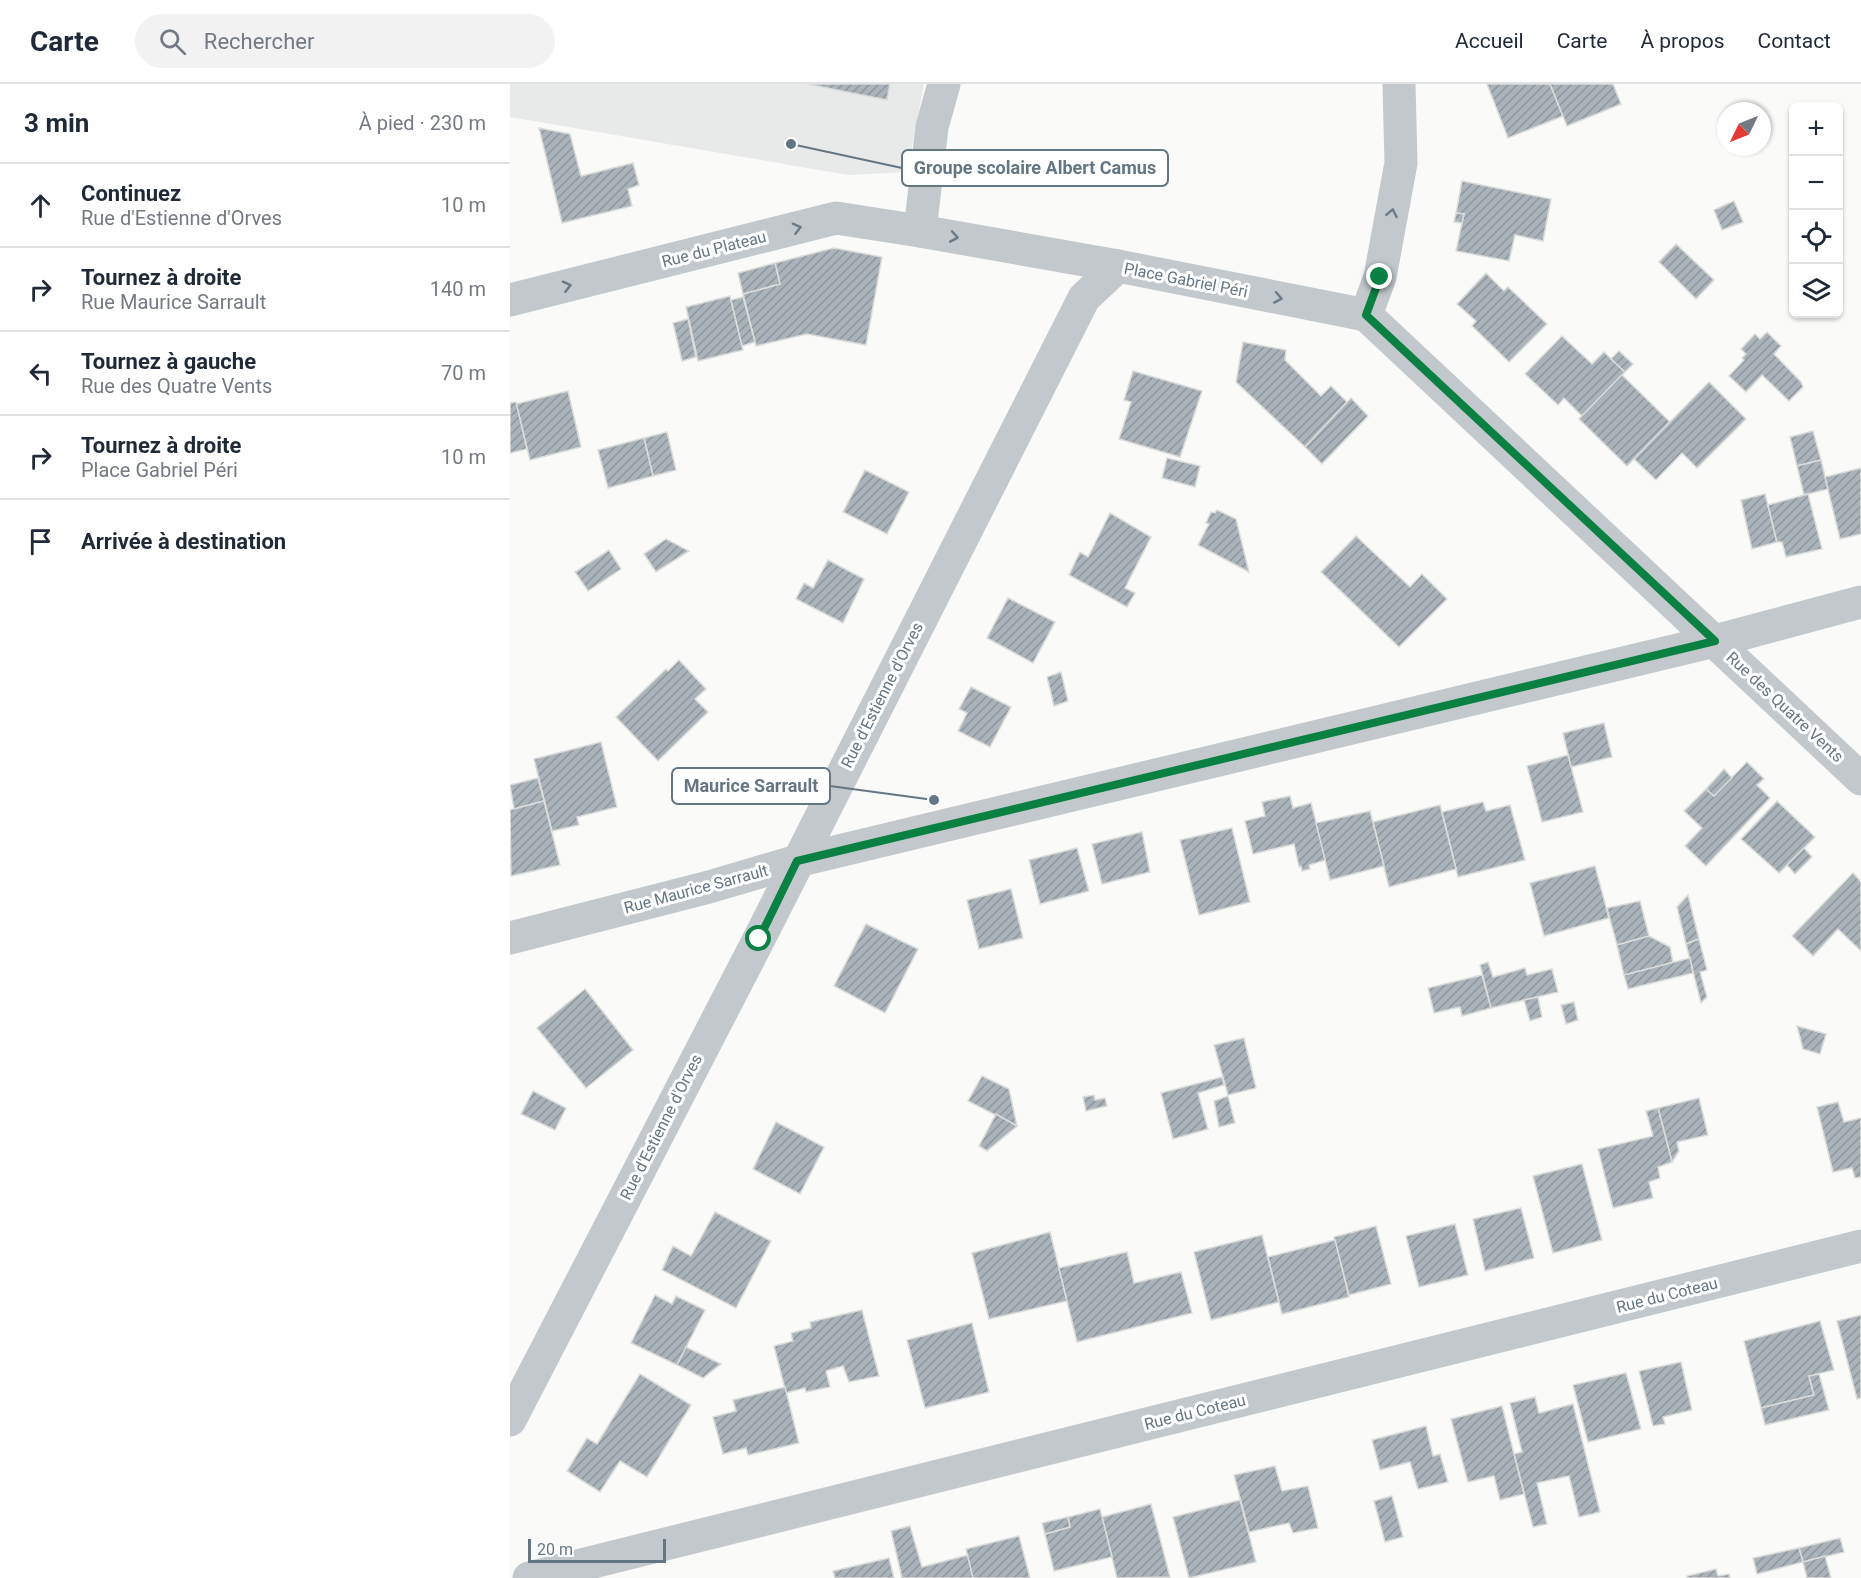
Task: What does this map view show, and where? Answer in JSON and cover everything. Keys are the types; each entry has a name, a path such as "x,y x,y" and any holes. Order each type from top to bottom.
{"street":[{"path":"920,231 932,127 944,84"},
{"path":"1366,315 1380,277 1401,163 1399,84"},
{"name":"Rue du Plateau","path":"510,300 836,218 920,231"},
{"name":"Place Gabriel Péri","path":"920,231 1118,266 1366,315"},
{"name":"Rue d'Estienne d'Orves","path":"510,1420 1084,298 1118,266"},
{"name":"Rue des Quatre Vents","path":"1366,315 1861,779"},
{"name":"Rue Maurice Sarrault","path":"510,938 709,887 797,861 1715,641 1861,602"},
{"name":"Rue du Coteau","path":"529,1578 1861,1246"}],"shaded area":[{"path":"510,84 924,84 907,172 848,175 510,117"}],"building":[{"path":"807,84 890,84 887,100"},
{"path":"1487,84 1550,84 1563,116 1508,138"},
{"path":"1550,84 1613,84 1621,104 1567,126"},
{"path":"539,128 570,134 581,176 633,163 639,185 628,189 632,206 562,223"},
{"path":"1462,181 1551,199 1543,241 1515,235 1509,261 1456,251 1464,214 1456,213"},
{"path":"1734,201 1743,222 1722,230 1714,210"},
{"path":"1456,213 1464,214 1462,223 1454,222"},
{"path":"1676,244 1714,280 1696,299 1659,262"},
{"path":"834,248 882,257 866,345 807,334 756,346 743,294 780,284 775,263"},
{"path":"775,263 780,284 743,294 738,273"},
{"path":"1486,273 1504,291 1508,287 1547,324 1509,362 1472,326 1476,321 1457,304"},
{"path":"730,296 743,350 698,361 686,307"},
{"path":"743,297 755,342 742,346 731,300"},
{"path":"688,319 696,357 682,361 673,323"},
{"path":"1767,332 1781,346 1774,354 1803,387 1789,401 1762,375 1746,392 1729,376 1744,360 1742,358 1746,354 1741,349 1755,334 1760,339"},
{"path":"1562,336 1592,364 1604,352 1625,372 1582,416 1564,398 1558,405 1525,374"},
{"path":"1243,342 1286,350 1285,360 1321,396 1331,386 1347,402 1305,447 1236,382"},
{"path":"1619,351 1633,364 1625,372 1611,359"},
{"path":"1133,371 1202,391 1180,457 1119,439 1131,402 1124,400"},
{"path":"1622,375 1670,422 1627,466 1579,419"},
{"path":"1709,382 1746,419 1697,468 1682,453 1656,480 1634,459"},
{"path":"568,391 581,447 530,460 516,404"},
{"path":"1351,398 1368,416 1322,464 1305,447"},
{"path":"516,402 527,449 510,453 510,403"},
{"path":"1813,431 1821,460 1797,466 1790,437"},
{"path":"667,432 676,470 653,476 644,438"},
{"path":"644,438 653,476 608,488 598,450"},
{"path":"1167,458 1200,466 1195,487 1162,478"},
{"path":"1821,460 1828,489 1804,495 1797,466"},
{"path":"1861,468 1861,534 1840,539 1825,477"},
{"path":"865,470 909,492 887,534 843,512"},
{"path":"1765,494 1777,542 1752,549 1741,500"},
{"path":"1808,494 1822,549 1786,557 1782,542 1777,542 1768,505"},
{"path":"1217,510 1236,519 1249,572 1198,545 1209,524 1206,523 1211,512 1215,513"},
{"path":"1110,513 1151,537 1125,588 1135,593 1127,607 1069,575 1080,552 1088,557"},
{"path":"1356,536 1410,587 1422,574 1447,599 1399,647 1321,572"},
{"path":"666,539 689,551 656,572 644,554"},
{"path":"609,550 621,569 588,591 575,572"},
{"path":"828,560 864,579 843,623 796,599 804,583 813,588"},
{"path":"1008,598 1055,622 1033,663 987,638"},
{"path":"679,660 706,689 695,699 708,712 658,761 616,717 666,669 668,671"},
{"path":"1061,672 1068,701 1054,706 1047,677"},
{"path":"971,687 1011,707 990,747 958,731 967,713 959,709"},
{"path":"1604,723 1612,757 1571,767 1563,733"},
{"path":"601,742 617,807 577,817 579,825 552,831 534,759"},
{"path":"1568,755 1583,812 1542,822 1527,766"},
{"path":"1747,762 1764,779 1757,785 1770,798 1706,866 1685,846 1702,828 1684,811 1706,789 1714,796"},
{"path":"1724,769 1732,778 1714,796 1706,789"},
{"path":"538,778 544,801 514,809 510,785"},
{"path":"1290,796 1293,808 1311,803 1326,860 1309,865 1310,869 1302,871 1294,844 1253,854 1245,821 1265,816 1262,802"},
{"path":"544,801 560,865 511,876 510,810"},
{"path":"1777,801 1815,837 1779,873 1741,839"},
{"path":"1483,802 1486,811 1510,805 1525,860 1458,877 1442,812"},
{"path":"1440,805 1456,869 1389,887 1373,822"},
{"path":"1370,811 1384,866 1330,880 1316,823"},
{"path":"1232,828 1250,902 1199,915 1180,840"},
{"path":"1142,832 1150,872 1102,884 1092,844"},
{"path":"1077,848 1089,891 1040,904 1029,860"},
{"path":"1804,848 1812,857 1795,874 1787,865"},
{"path":"1595,866 1609,918 1544,936 1530,883"},
{"path":"1853,873 1861,882 1861,951 1838,929 1813,956 1792,936"},
{"path":"1011,889 1023,938 979,949 967,900"},
{"path":"1688,895 1699,939 1686,944 1677,907"},
{"path":"1640,901 1649,936 1617,945 1607,908"},
{"path":"866,924 918,949 885,1013 834,986"},
{"path":"1649,936 1670,947 1673,963 1624,975 1617,945"},
{"path":"1699,939 1707,970 1700,972 1707,997 1701,1003 1686,944"},
{"path":"1690,958 1693,973 1628,989 1624,975"},
{"path":"1488,962 1493,977 1525,968 1527,975 1552,969 1558,992 1491,1008 1480,965"},
{"path":"1482,975 1491,1008 1462,1016 1460,1007 1434,1013 1428,988"},
{"path":"585,989 633,1050 586,1088 537,1028"},
{"path":"1538,997 1542,1017 1530,1021 1524,1000"},
{"path":"1574,1002 1578,1020 1566,1024 1561,1005"},
{"path":"1797,1026 1826,1034 1820,1054 1803,1049"},
{"path":"1244,1038 1256,1088 1228,1095 1214,1045"},
{"path":"982,1076 1009,1089 1017,1126 968,1101"},
{"path":"1222,1077 1224,1085 1198,1093 1208,1129 1173,1139 1161,1093"},
{"path":"533,1091 566,1108 555,1130 521,1114"},
{"path":"1094,1095 1095,1100 1105,1098 1107,1106 1086,1111 1083,1097"},
{"path":"1228,1096 1235,1123 1219,1127 1214,1101"},
{"path":"1699,1098 1708,1135 1677,1142 1679,1151 1672,1162 1658,1108"},
{"path":"1838,1102 1844,1122 1861,1118 1861,1177 1855,1178 1852,1168 1833,1172 1817,1107"},
{"path":"1658,1108 1672,1162 1658,1167 1660,1178 1649,1182 1653,1198 1613,1208 1598,1149 1653,1136 1646,1111"},
{"path":"996,1114 1017,1126 987,1151 979,1146"},
{"path":"776,1122 824,1147 800,1194 753,1169"},
{"path":"1582,1164 1602,1240 1553,1253 1533,1176"},
{"path":"1521,1208 1534,1258 1485,1271 1473,1219"},
{"path":"715,1212 771,1241 736,1308 662,1270 673,1246 691,1256"},
{"path":"1455,1224 1468,1275 1419,1287 1406,1236"},
{"path":"1376,1226 1391,1284 1349,1295 1334,1237"},
{"path":"1050,1232 1067,1301 989,1319 972,1253"},
{"path":"1262,1235 1279,1302 1211,1320 1194,1252"},
{"path":"1335,1240 1349,1297 1282,1314 1268,1257"},
{"path":"1127,1252 1134,1283 1181,1272 1192,1313 1077,1342 1059,1268"},
{"path":"655,1295 672,1304 676,1296 705,1310 677,1365 631,1343"},
{"path":"862,1310 879,1376 849,1382 843,1366 826,1371 830,1387 806,1392 805,1388 786,1393 774,1346 793,1341 791,1333 811,1328 810,1322"},
{"path":"1861,1315 1861,1398 1857,1399 1837,1321"},
{"path":"1820,1321 1834,1370 1809,1376 1814,1395 1761,1408 1744,1341"},
{"path":"972,1323 989,1392 925,1408 907,1340"},
{"path":"686,1347 721,1364 703,1378 677,1365"},
{"path":"1681,1362 1692,1410 1663,1417 1665,1424 1653,1426 1639,1371"},
{"path":"1626,1373 1641,1429 1588,1442 1573,1385"},
{"path":"640,1374 691,1405 647,1477 620,1461 600,1492 567,1471 587,1438 597,1444"},
{"path":"1819,1374 1829,1410 1765,1425 1761,1408 1814,1395 1809,1376"},
{"path":"785,1387 799,1443 748,1455 746,1448 723,1454 713,1417 736,1411 733,1400"},
{"path":"1535,1397 1539,1413 1573,1404 1600,1512 1579,1517 1569,1476 1537,1483 1547,1524 1533,1527 1514,1454 1522,1452 1510,1403"},
{"path":"1502,1406 1524,1494 1500,1500 1494,1476 1468,1482 1451,1419"},
{"path":"1426,1426 1433,1456 1440,1454 1448,1482 1418,1489 1410,1462 1380,1470 1372,1440"},
{"path":"1275,1466 1282,1491 1308,1486 1318,1528 1293,1533 1289,1523 1249,1532 1234,1475"},
{"path":"1392,1496 1403,1537 1385,1542 1374,1501"},
{"path":"1240,1500 1256,1562 1189,1578 1173,1517"},
{"path":"1151,1504 1170,1577 1117,1578 1102,1517"},
{"path":"1100,1509 1112,1557 1054,1571 1045,1534 1070,1527 1068,1517"},
{"path":"1068,1517 1070,1527 1045,1534 1042,1523"},
{"path":"910,1526 922,1567 968,1555 973,1578 902,1578 891,1531"},
{"path":"1019,1536 1030,1578 973,1578 966,1549"},
{"path":"1840,1538 1844,1552 1803,1562 1799,1548"},
{"path":"1799,1548 1803,1562 1757,1574 1753,1558"},
{"path":"1825,1556 1831,1578 1807,1578 1803,1562"},
{"path":"889,1558 894,1578 835,1578 833,1571"},
{"path":"1716,1569 1718,1576 1729,1574 1730,1578 1687,1578 1687,1576"}],"place":[{"name":"Groupe scolaire Albert Camus","path":"791,144"},
{"name":"Maurice Sarrault","path":"934,800"}],"route":[{"path":"759,939 797,861 1715,641 1366,315 1380,277"}]}
